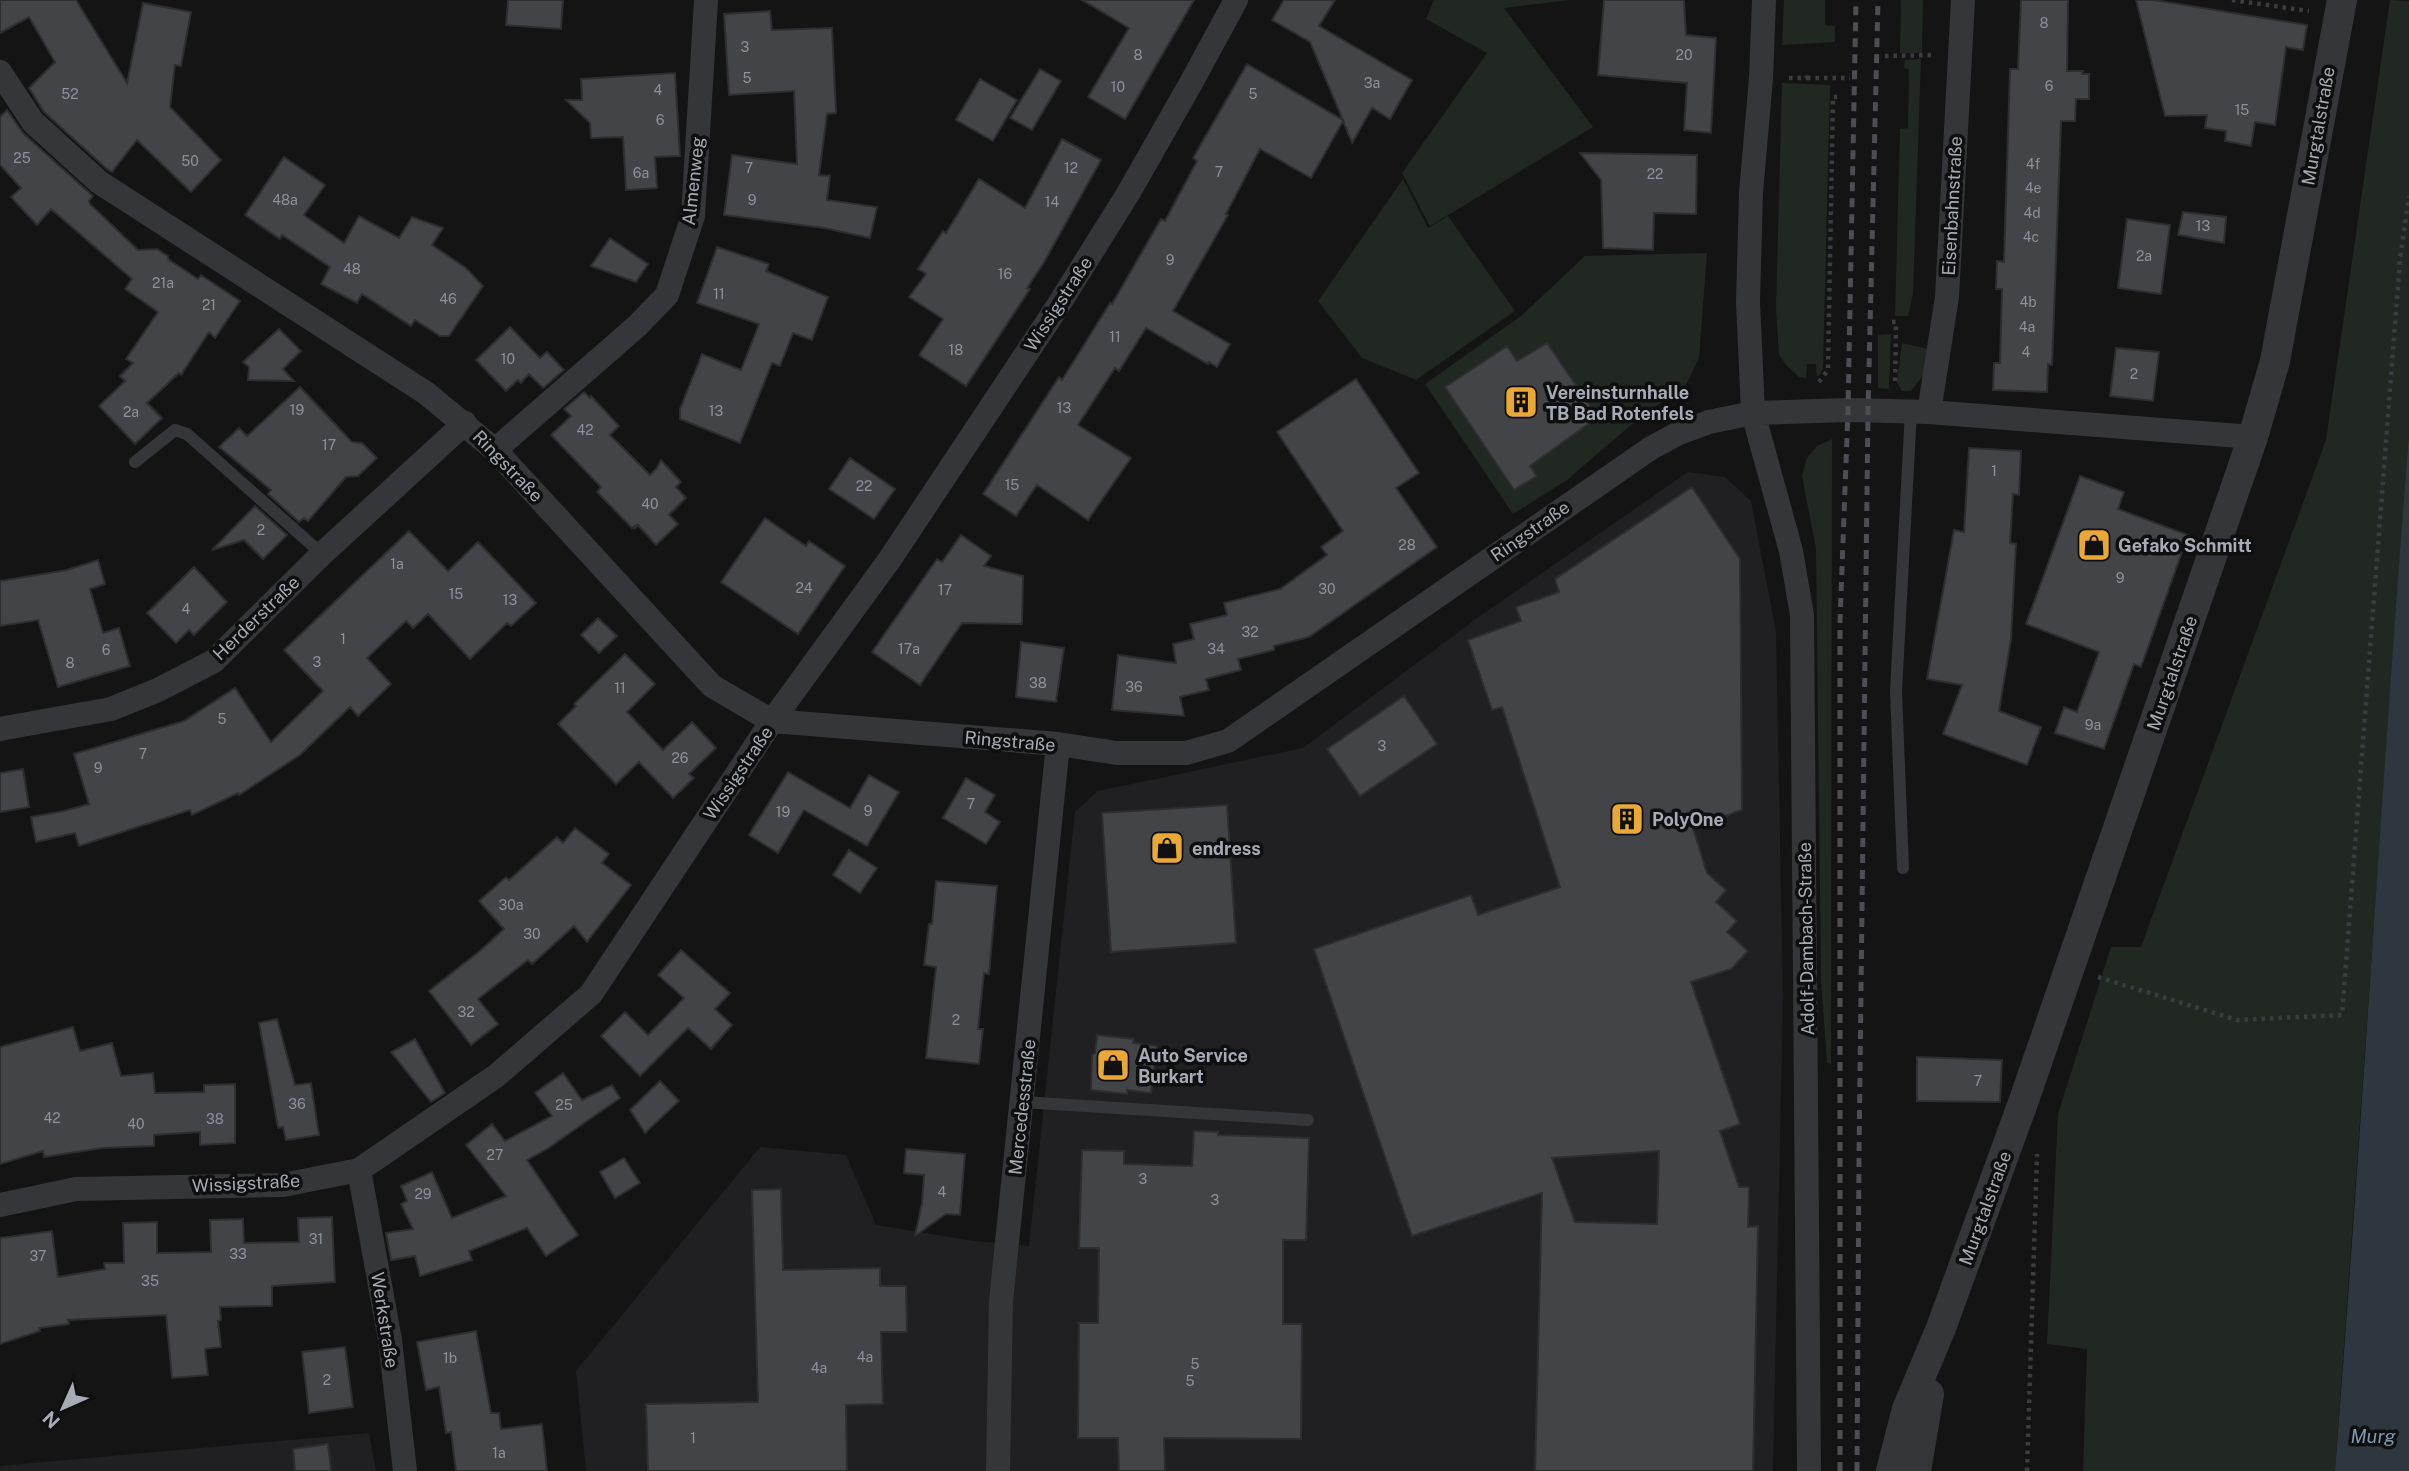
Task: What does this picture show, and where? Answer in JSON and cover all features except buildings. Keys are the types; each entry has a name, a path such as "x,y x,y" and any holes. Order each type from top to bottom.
{"street":[{"name":"Almenweg","path":"495,450 637,327 667,295 693,216 706,0"},
{"name":"Wissigstraße","path":"0,1205 76,1189 283,1185 359,1170 496,1076 591,994 772,721 890,559 1056,309 1129,192 1236,0"},
{"path":"1764,0 1761,78 1751,193 1748,302 1754,413 1920,411 2253,437"},
{"name":"Eisenbahnstraße","path":"1920,411 1947,297 1963,0"},
{"name":"Murgtalstraße","path":"1891,1471 1908,1409 1941,1328 2024,1100 2253,437 2275,361 2340,8"},
{"name":"Ringstraße","path":"0,72 33,122 99,183 426,393 465,423 495,450 712,687 772,721 1058,744 1117,753 1186,752 1228,741 1651,449 1679,433 1709,422 1754,413"},
{"name":"Adolf-Dambach-Straße","path":"1754,413 1791,551 1802,615 1809,1471"},
{"name":"Herderstraße","path":"0,729 111,709 158,690 214,661 322,554 465,423"},
{"name":"Mercedesstraße","path":"998,1471 1001,1301 1058,744"},
{"name":"Werkstraße","path":"359,1170 390,1340 405,1471"},
{"name":"Murgtalstraße","path":"1916,1471 1941,1328"}],"lane":[{"path":"1903,868 1896,691 1920,411"},
{"path":"135,462 175,430 187,434 322,554"},
{"path":"1023,1102 1308,1120"}],"path":[{"path":"2232,0 2340,8"},
{"path":"1885,56 1960,55"},
{"path":"1807,78 1850,78"},
{"path":"1814,411 1813,386 1828,370 1833,97 1837,97"},
{"path":"2122,986 2237,1020 2342,1015 2400,259 2409,196"},
{"path":"1892,322 1896,322 1894,384"},
{"path":"2027,1471 2038,1159 2035,1147"}],"shaded area":[{"path":"1434,0 1570,0 1504,8 1593,127 1430,226 1402,173 1487,53 1426,19"},
{"path":"1784,0 1825,0 1825,25 1835,26 1835,42 1782,45"},
{"path":"1901,0 1923,0 1922,53 1900,53"},
{"path":"2390,0 2409,1 2409,433 2335,1471 2083,1471 2087,1349 2047,1344 2058,1114 2111,947 2141,947 2326,440"},
{"path":"1921,59 1913,294 1908,316 1895,316 1900,129 1908,128 1909,69 1904,68 1905,60"},
{"path":"1782,83 1830,85 1823,369 1817,377 1816,364 1807,364 1806,378 1799,377 1779,355 1776,308"},
{"path":"1403,179 1428,228 1448,216 1515,311 1416,380 1362,358 1318,301"},
{"path":"1707,253 1699,358 1684,389 1646,412 1567,480 1513,514 1425,384 1521,316 1585,256"},
{"path":"1891,334 1889,389 1878,388 1878,335"},
{"path":"1902,343 1927,349 1924,374 1911,391 1902,391 1897,382"},
{"path":"1832,439 1831,1064 1827,1063 1821,979 1816,549 1802,476 1807,458 1817,446"},
{"path":"1688,472 1725,477 1751,501 1776,632 1783,997 1773,1471 586,1471 576,1371 760,1147 846,1155 876,1225 974,1241 1029,1246 1075,812 1098,791 1303,748 1480,616"},
{"path":"369,1433 376,1471 0,1471 0,1466"}],"water":[{"name":"Murg","path":"2409,433 2409,1471 2335,1471 2390,692"}],"railway":[{"path":"1840,1471 1840,621 1848,410 1856,0"},
{"path":"1857,1471 1868,410 1878,0"}],"place":[{"name":"Vereinsturnhalle TB Bad Rotenfels","path":"1521,402"},
{"name":"Gefako Schmitt","path":"2094,545"},
{"name":"PolyOne","path":"1627,819"},
{"name":"endress","path":"1167,848"},
{"name":"Auto Service Burkart","path":"1113,1065"}]}
